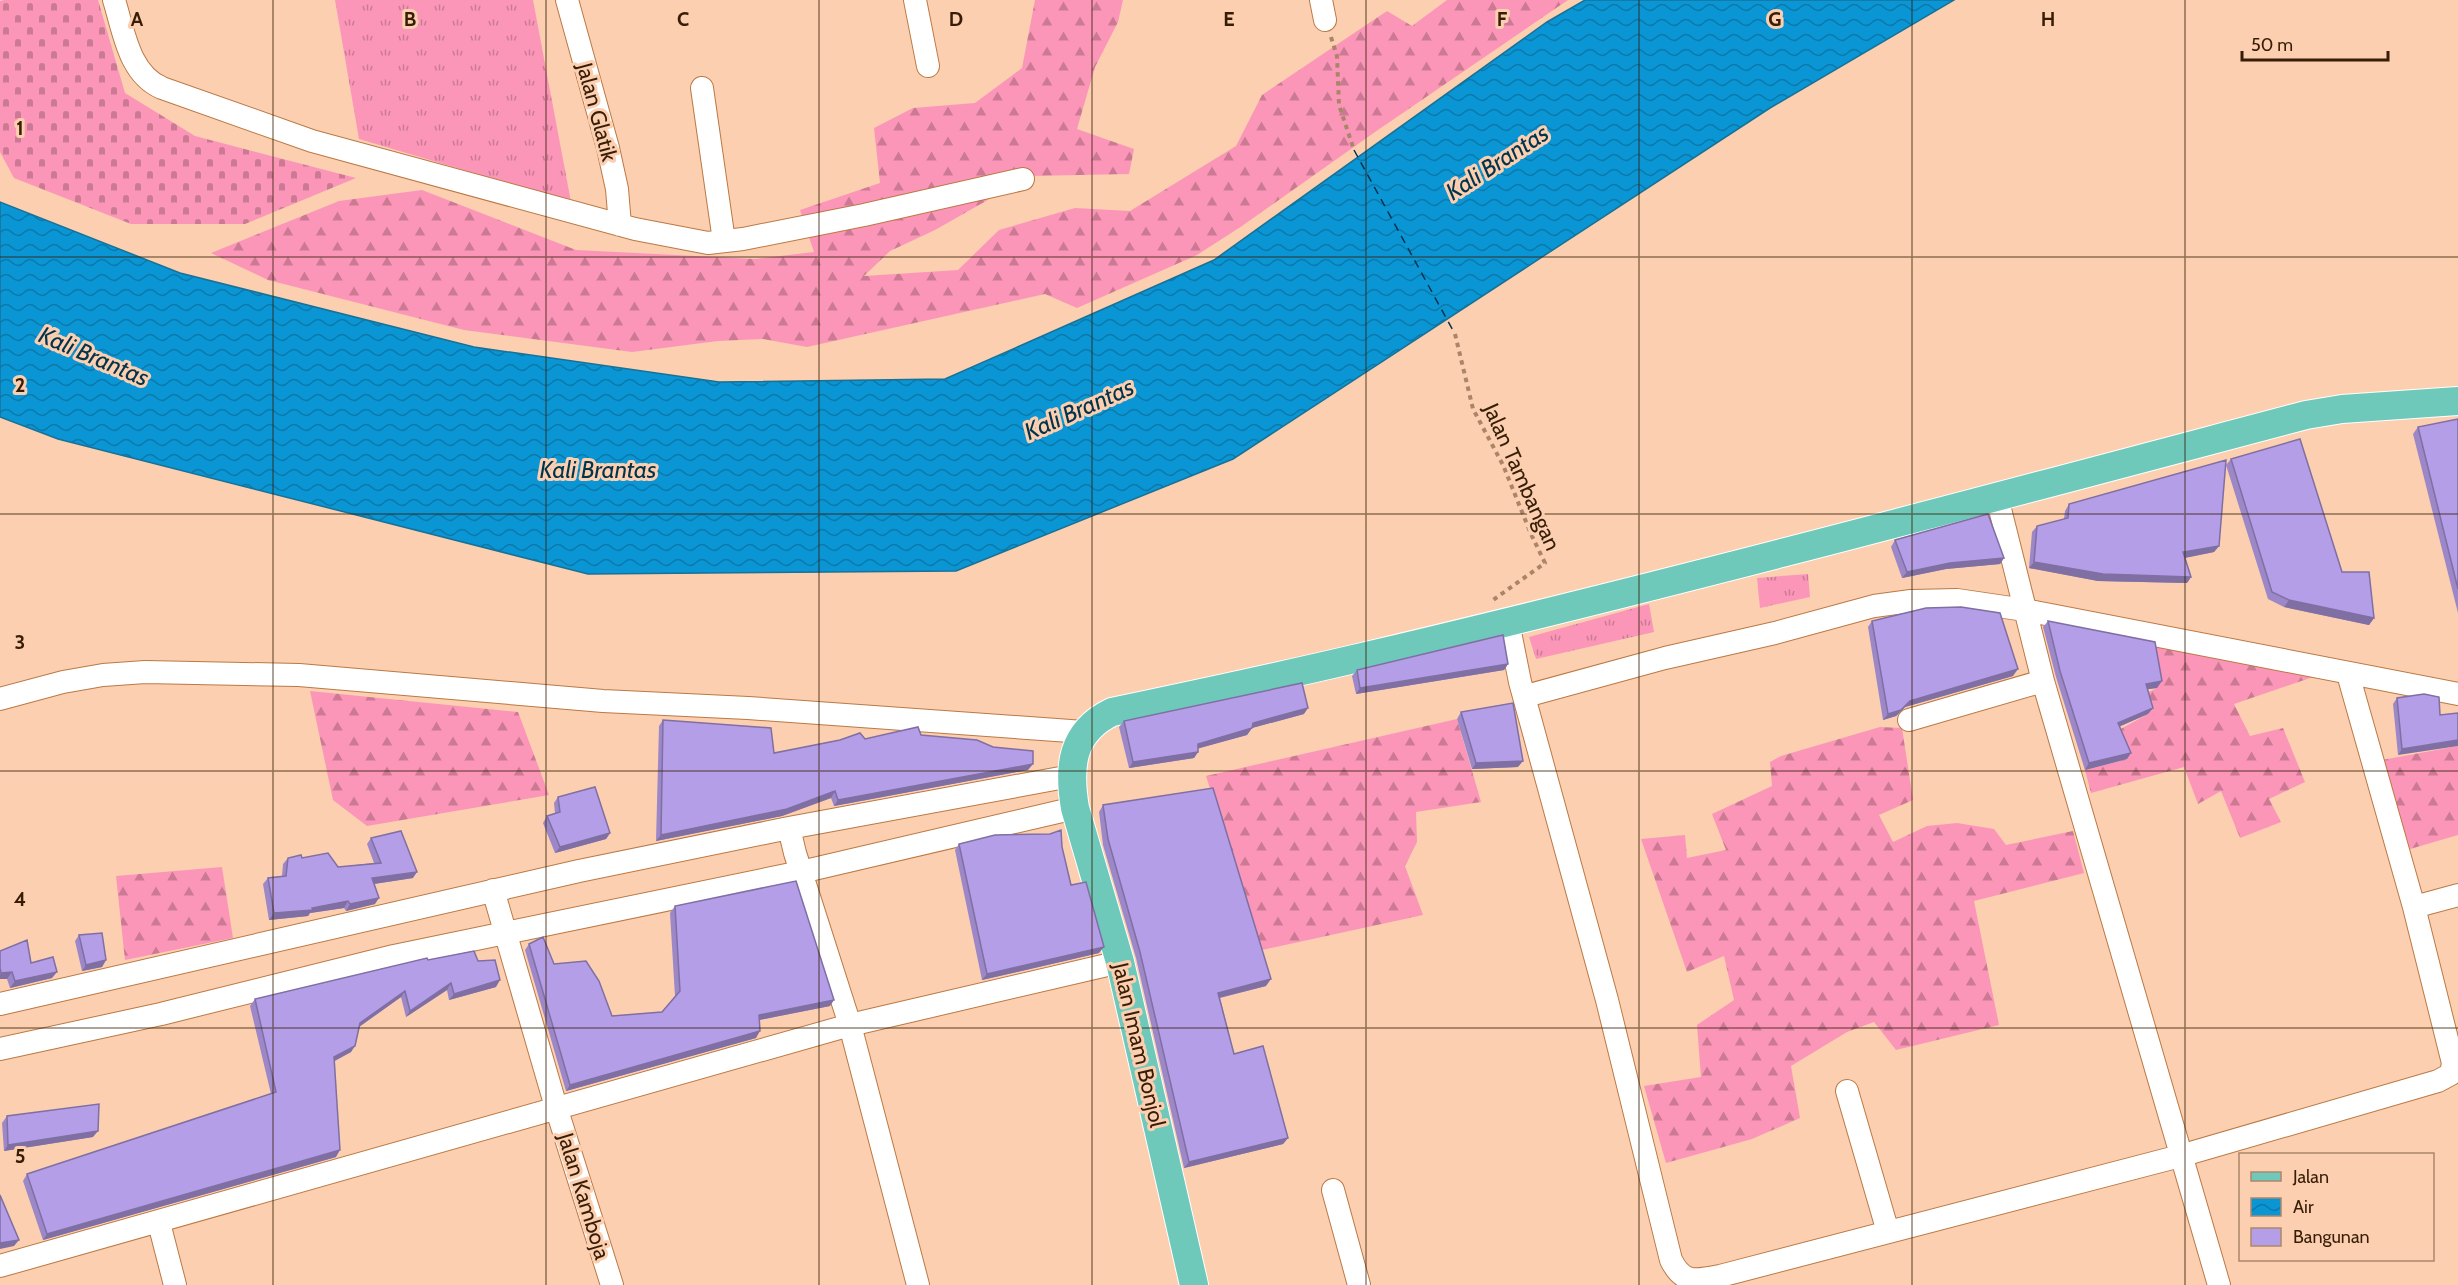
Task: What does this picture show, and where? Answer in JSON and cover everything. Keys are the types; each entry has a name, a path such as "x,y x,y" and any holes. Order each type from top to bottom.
{"main road":[{"path":"1073,792 1075,755 1084,732 1112,712 1351,660 1509,622 2306,415 2342,409 2458,401"},
{"name":"Jalan Imam Bonjol","path":"1073,792 1120,962 1192,1284"}],"street":[{"path":"114,0 135,64 152,84 312,141 620,225 684,240 708,243 724,241 864,215 1023,179"},
{"name":"Jalan Glatik","path":"567,0 608,148 617,189 620,225"},
{"path":"915,0 928,66"},
{"path":"702,88 724,241"},
{"path":"1997,497 2043,681 2219,1285"},
{"path":"1521,679 1665,658 1775,633 1874,606 1911,601 1958,600 2025,610 2458,694"},
{"path":"1509,622 1521,679 1607,1000 1671,1260 1675,1269 1686,1279 1707,1279 2180,1156 2438,1081 2451,1074 2452,1063 2414,907 2348,674"},
{"path":"0,699 63,682 103,675 145,672 299,675 603,701 748,708 1084,732"},
{"path":"1909,720 2043,681"},
{"path":"0,1004 357,924 494,890 789,828 1073,792"},
{"path":"0,1049 161,1014 394,956 505,934 1073,792"},
{"path":"789,828 850,1025 918,1285"},
{"name":"Jalan Kamboja","path":"494,890 556,1107 612,1285"},
{"path":"2414,907 2458,895"},
{"path":"0,1266 159,1223 556,1107 850,1025 1120,962"},
{"path":"1847,1091 1888,1232"},
{"path":"1333,1190 1359,1285"},
{"path":"159,1223 175,1285"}],"path":[{"path":"1323,10 1337,56 1339,105 1354,150"},
{"name":"Jalan Tambangan","path":"1455,333 1473,409 1503,465 1545,563 1486,605"}],"green space":[{"path":"98,0 125,93 195,136 356,178 245,224 131,224 14,178 0,152 0,1"},
{"path":"335,0 533,0 571,202 359,139"},
{"path":"1035,0 1123,0 1118,22 1095,67 1077,129 1134,149 1129,174 1030,176 935,230 890,251 864,276 958,270 999,230 1075,208 1130,211 1236,146 1262,95 1387,11 1412,26 1447,0 1568,0 1197,255 1077,308 1045,294 807,347 763,339 718,341 632,352 464,330 268,280 211,253 339,201 422,190 576,250 755,259 814,252 800,210 880,183 874,128 913,108 975,103 1022,68"},
{"path":"1808,574 1810,597 1760,608 1757,578"},
{"path":"1649,604 1654,632 1536,659 1529,637"},
{"path":"2149,644 2316,676 2234,704 2250,736 2283,728 2305,782 2269,799 2281,822 2240,838 2221,791 2198,804 2184,767 2091,793 2085,770 2127,759 2115,732 2148,714 2143,695 2157,688"},
{"path":"310,691 518,712 549,795 367,826 333,800"},
{"path":"1457,719 1481,802 1416,812 1417,842 1405,866 1423,915 1262,950 1206,776"},
{"path":"1880,727 1902,728 1913,800 1879,815 1893,842 1927,826 1957,823 1994,829 2006,845 2073,831 2084,873 1974,901 1999,1025 1896,1050 1874,1022 1847,1032 1791,1066 1800,1118 1752,1139 1666,1163 1644,1086 1701,1077 1697,1025 1734,1000 1724,956 1687,972 1641,839 1685,835 1687,858 1726,850 1712,814 1772,786 1770,762 1781,756"},
{"path":"2458,746 2458,835 2410,849 2382,760"},
{"path":"222,867 233,938 125,960 116,876"}],"water":[{"name":"Kali Brantas","path":"1585,0 1954,0 1770,108 1233,459 956,571 588,574 58,439 0,417 0,202 180,273 474,347 719,382 945,379 1214,260 1547,22"}],"building":[{"path":"2458,419 2458,589 2418,427"},
{"path":"2300,439 2342,572 2369,572 2374,618 2289,600 2272,592 2231,459"},
{"path":"2226,460 2219,546 2183,552 2191,577 2103,574 2034,562 2037,526 2068,518 2069,504"},
{"path":"1988,514 2004,558 1950,563 1907,572 1895,540"},
{"path":"1961,607 2000,613 2018,669 1910,701 1901,710 1888,714 1872,621 1926,608"},
{"path":"2048,621 2155,642 2162,681 2146,684 2153,708 2118,723 2131,753 2089,763 2060,671"},
{"path":"1503,635 1508,664 1360,688 1357,670"},
{"path":"1302,683 1308,708 1253,723 1252,728 1198,744 1198,752 1133,762 1124,721"},
{"path":"2424,694 2439,697 2440,715 2458,713 2458,740 2402,749 2397,698"},
{"path":"1513,703 1523,761 1476,763 1461,712"},
{"path":"663,720 771,728 774,753 840,740 860,733 865,739 918,727 921,735 977,740 993,747 1033,751 1033,764 838,800 835,791 787,809 661,835"},
{"path":"595,787 610,833 560,847 547,816 560,812 558,797"},
{"path":"1213,788 1271,979 1218,993 1234,1054 1263,1046 1288,1138 1189,1162 1140,952 1108,839 1103,805"},
{"path":"1061,830 1062,847 1071,885 1086,882 1104,947 987,974 959,844 995,835 1050,834"},
{"path":"401,831 417,872 372,878 379,898 350,904 348,901 312,908 313,910 274,913 268,878 286,876 288,858 328,853 338,867 381,863 371,838"},
{"path":"796,881 834,1000 759,1015 760,1031 570,1085 529,944 543,937 554,964 586,961 599,981 612,1016 662,1012 680,991 675,906"},
{"path":"102,933 106,960 86,965 79,935"},
{"path":"27,940 31,963 53,957 57,972 15,981 12,972 1,973 0,951"},
{"path":"474,951 478,961 495,960 500,980 454,994 451,983 410,1011 405,991 360,1023 355,1046 334,1057 340,1150 47,1234 27,1174 276,1092 255,999 427,958 428,960"},
{"path":"99,1104 98,1131 8,1145 7,1116"},
{"path":"0,1195 19,1240 0,1243"}],"ferry route":[{"path":"1354,150 1455,334"}]}
